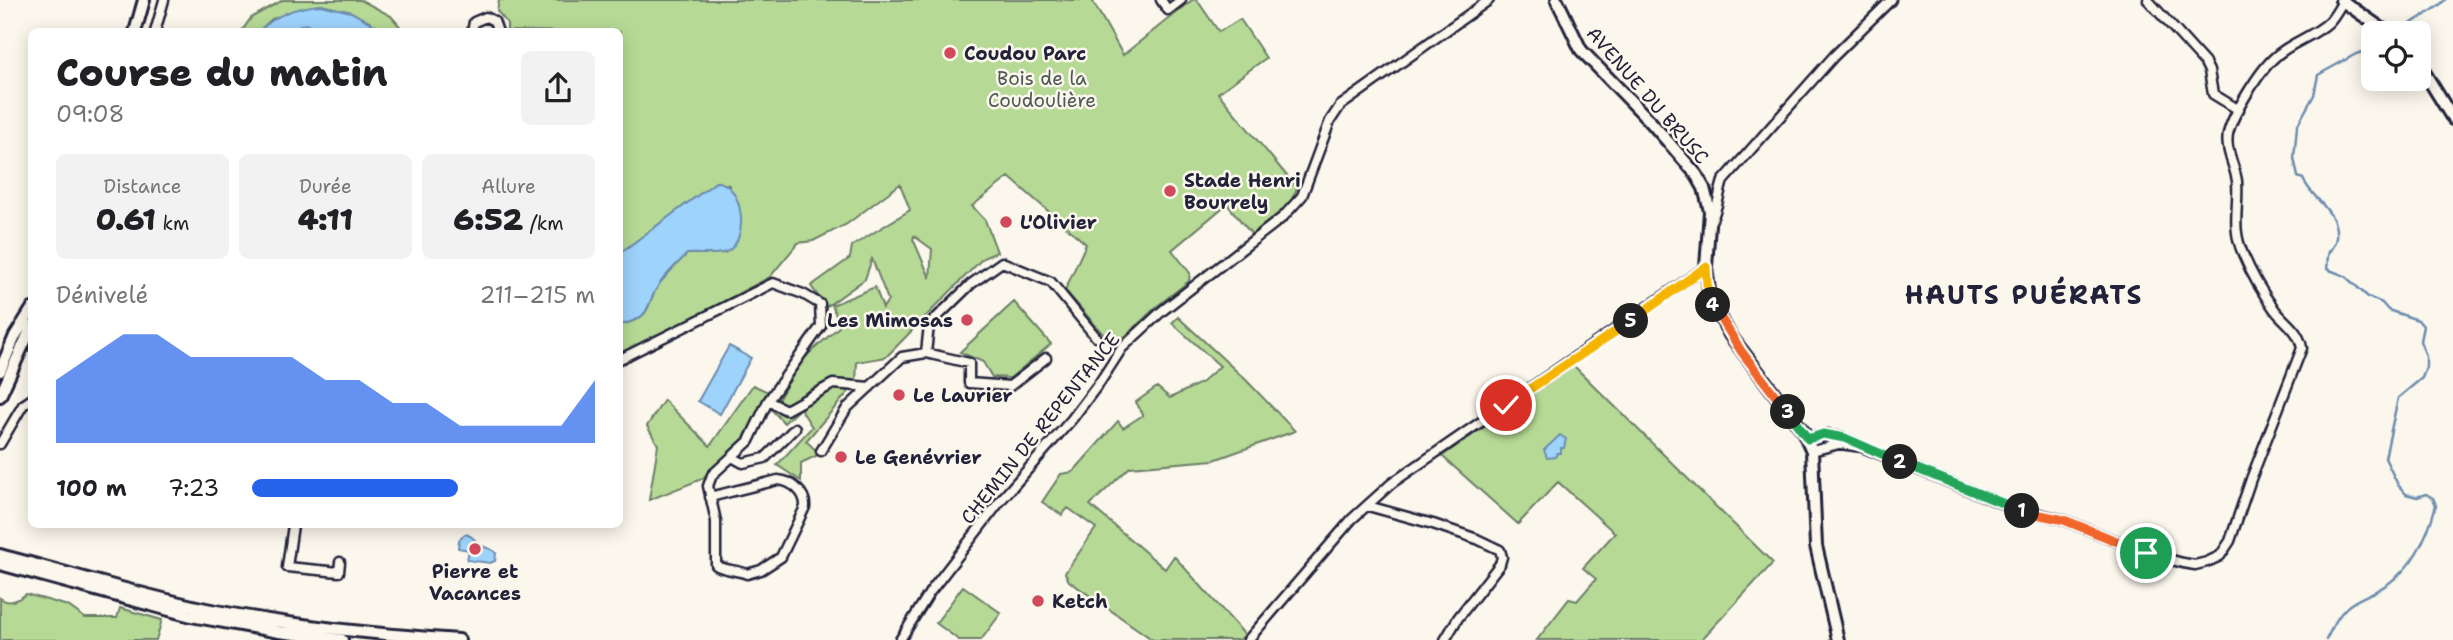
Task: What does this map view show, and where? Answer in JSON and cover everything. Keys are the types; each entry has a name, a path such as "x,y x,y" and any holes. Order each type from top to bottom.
{"main road":[{"path":"136,28 144,0"},
{"name":"AVENUE DU BRUSC","path":"1557,0 1581,50 1649,120 1696,174 1704,188 1710,223 1706,267 1710,298 1722,324 1808,439 1812,451 1815,546 1838,640"},
{"path":"2345,0 2372,21"},
{"path":"2345,0 2379,21"},
{"path":"2431,69 2453,104"},
{"path":"2431,83 2453,119"},
{"path":"0,371 28,316"},
{"path":"0,396 28,335"},
{"path":"0,555 149,596 261,619 318,628 459,640"},
{"path":"0,564 191,616 342,640"}],"street":[{"path":"156,28 164,0"},
{"path":"1161,0 1168,10 1181,0"},
{"name":"CHEMIN DE REPENTANCE","path":"900,640 924,602 975,534 1100,382 1122,348 1163,311 1299,202 1329,121 1340,106 1489,0"},
{"path":"1710,223 1717,212 1718,192 1723,181 1834,57 1891,0"},
{"path":"2148,0 2173,31 2205,63 2213,94 2239,110"},
{"path":"1808,439 1828,435 1845,438 2008,506 2064,520 2165,559 2195,565 2220,556 2230,541 2302,348 2300,337 2265,296 2236,236 2238,198 2227,135 2262,70 2275,56 2331,20 2345,0"},
{"path":"473,28 474,22 486,17 494,21 497,28"},
{"path":"1704,188 1723,181"},
{"path":"1704,188 1714,194 1718,192"},
{"path":"926,353 929,325 971,284 1002,262 1051,282 1096,337"},
{"path":"1248,640 1352,519 1392,483 1706,267"},
{"path":"623,358 773,283 803,294 820,304 821,326 768,401 749,440 710,479 708,486 710,496 716,521 716,565 723,569 738,569 747,574 761,570 781,557 806,503 804,496 793,486 778,480 710,496"},
{"path":"821,450 848,408 902,357 926,353 969,363 969,383 1010,386 1046,358"},
{"path":"768,401 786,410 833,384 870,387"},
{"path":"0,444 23,405 28,402"},
{"path":"732,457 743,464 765,458 795,428"},
{"path":"1828,435 1829,439 1839,444 1862,447"},
{"path":"1812,451 1839,444"},
{"path":"1368,506 1433,524 1500,550 1500,564 1458,618 1446,640"},
{"path":"293,528 287,567 339,572 340,562"}],"green space":[{"path":"283,0 361,0 391,16 401,28 380,28 351,12 321,5 272,19 262,28 244,28 251,18"},
{"name":"Bois de la Coudoulière","path":"499,0 1092,0 1123,55 1192,0 1197,0 1219,32 1240,19 1266,58 1218,93 1297,188 1289,206 1253,236 1227,204 1172,250 1190,273 1189,281 1156,307 1114,347 1065,290 1086,244 1009,177 972,206 985,220 997,252 983,258 886,357 857,362 856,383 806,441 820,454 801,463 801,481 777,465 812,427 800,408 784,423 772,410 802,360 840,326 832,305 875,287 883,308 888,300 872,259 865,279 826,307 811,286 850,258 852,246 910,210 900,184 847,224 813,241 798,243 770,277 623,354 623,324 644,314 660,283 687,254 725,253 729,185 716,182 623,251 623,28 507,28 507,23 497,11","holes":["914,236 932,249 930,278 913,239"]},
{"path":"1014,302 1051,344 1010,378 992,377 983,362 960,352"},
{"path":"1178,317 1246,380 1295,431 1214,460 1130,467 1090,505 1165,569 1174,556 1245,635 1239,640 1153,640 1069,581 1065,573 1096,528 1068,508 1062,515 1042,502 1061,474 1073,472 1118,421 1123,428 1143,415 1136,402 1157,387 1170,398 1201,383 1220,366 1172,323"},
{"path":"1574,366 1773,563 1701,640 1537,640 1569,599 1577,601 1596,579 1583,568 1615,533 1558,482 1518,524 1442,456"},
{"path":"753,385 768,392 744,438 702,479 649,500 658,445 647,426 664,400 710,446"},
{"path":"963,586 1001,613 981,640 959,640 936,623"},
{"path":"26,594 68,606 85,618 117,618 120,608 162,620 156,640 0,640 0,598 17,600"}],"water":[{"path":"321,5 351,12 380,28 314,28 306,24 294,28 263,28 287,12"},
{"path":"716,182 732,191 738,201 741,225 734,246 722,253 687,254 660,283 644,314 623,324 623,251"},
{"path":"729,346 751,358 720,414 698,401"},
{"path":"1560,435 1566,439 1564,448 1561,448 1561,453 1557,453 1555,457 1547,458 1544,450"},
{"name":"Pierre et Vacances","path":"465,534 494,551 495,561 490,563 467,560 469,550 458,548 459,540"}],"waterway":[{"path":"2415,21 2445,0"},
{"path":"2326,640 2347,607 2384,586 2406,567 2424,538 2436,505 2433,498 2426,494 2417,497 2406,494 2398,485 2385,458 2398,398 2422,378 2426,368 2426,356 2420,341 2423,326 2418,320 2388,310 2382,303 2368,297 2345,276 2327,269 2328,254 2336,239 2336,228 2329,213 2303,179 2298,177 2294,158 2297,126 2314,95 2318,75 2361,53"}],"place":[{"name":"Coudou Parc","path":"950,53"},
{"name":"Stade Henri Bourrely","path":"1170,191"},
{"name":"L'Olivier","path":"1006,222"},
{"name":"Les Mimosas","path":"967,320"},
{"name":"Le Laurier","path":"899,395"},
{"name":"Le Genévrier","path":"841,457"},
{"name":"Pierre et Vacances","path":"475,549"},
{"name":"Ketch","path":"1038,601"}],"district":[{"name":"HAUTS PUÉRATS","path":"2024,295"}],"route":[{"path":"1506,405 1706,267 1710,298 1722,324 1808,439 1823,434 1852,440 1862,447 2008,506 2064,520 2146,553"}]}
